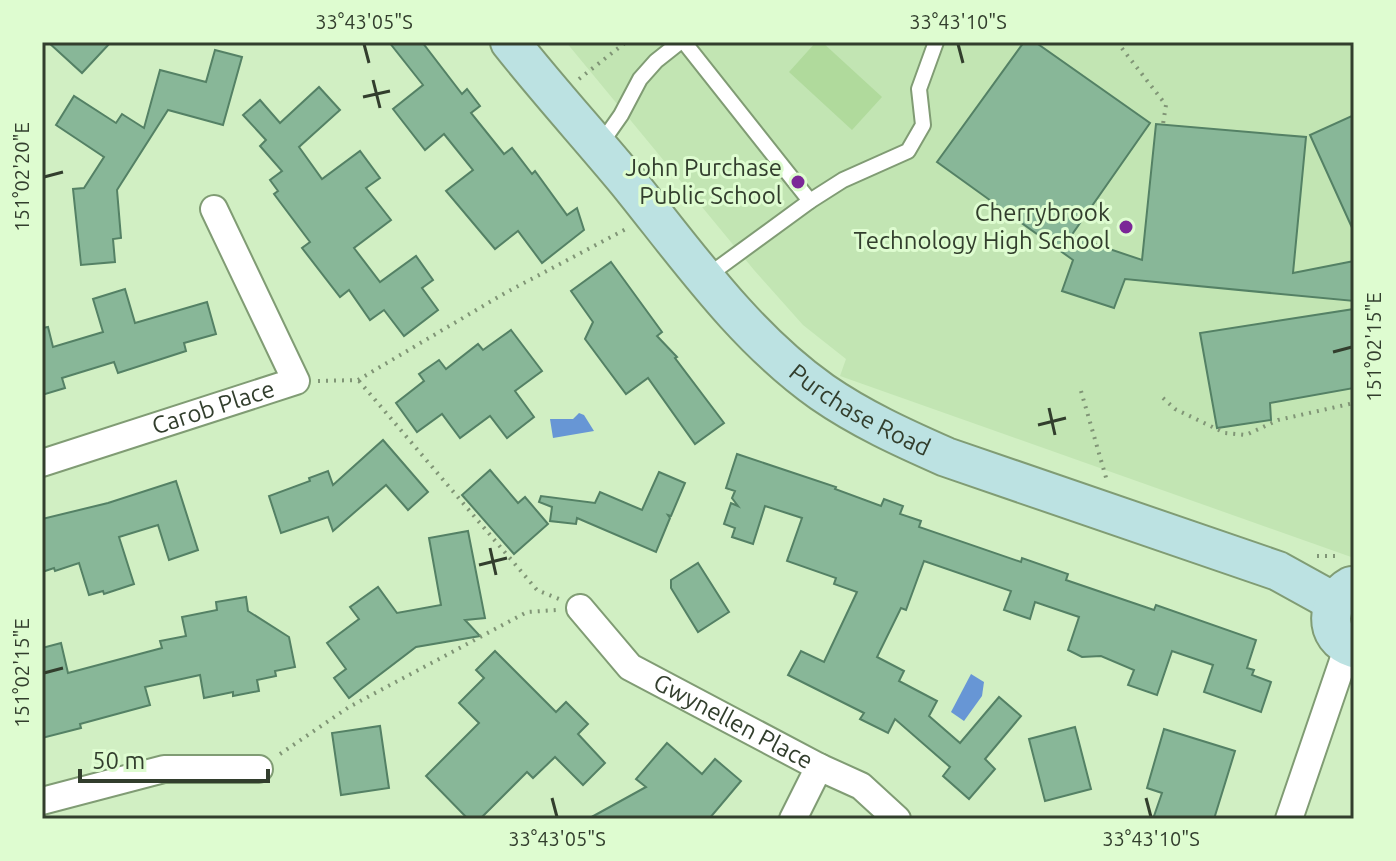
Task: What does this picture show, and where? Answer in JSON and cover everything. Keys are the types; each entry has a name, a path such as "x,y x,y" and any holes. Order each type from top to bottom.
{"main road":[{"name":"Purchase Road","path":"510,42 554,99 741,319 784,361 821,391 892,434 960,462 1344,594"},
{"path":"1344,594 1330,620 1333,630 1351,647"}],"street":[{"name":"Carob Place","path":"42,463 296,381 214,209"},
{"name":"Gwynellen Place","path":"580,608 630,667 861,786 897,819"},
{"path":"1289,819 1351,647"},
{"path":"793,819 819,767"},
{"path":"42,801 164,769 259,769"}],"lane":[{"path":"598,148 621,115 640,79 656,61 682,42 810,201"},
{"path":"705,277 843,180 908,151 923,125 919,89 936,42"}],"path":[{"path":"573,84 626,42"},
{"path":"1117,42 1166,105 1163,124"},
{"path":"296,381 358,380 505,293 627,229"},
{"path":"358,380 537,590 580,608"},
{"path":"1081,391 1109,487"},
{"path":"1163,398 1175,409 1225,433 1246,435 1278,420 1354,403"},
{"path":"259,769 349,707 527,612 580,608"}],"shaded area":[{"name":"Cherrybrook Technology High School","path":"566,42 1354,42 1354,558 840,376 846,359 803,325 754,270"},
{"path":"816,42 822,42 882,97 852,130 789,72"}],"water":[{"path":"579,413 584,415 594,431 553,438 550,419 573,419"},
{"path":"971,674 984,682 982,696 964,721 951,712"}],"building":[{"path":"48,42 111,42 82,73"},
{"path":"389,42 422,42 462,94 467,89 480,106 471,113 504,154 512,148 532,174 535,171 567,215 577,208 584,230 542,263 518,231 495,249 446,191 473,170 444,134 425,150 393,109 423,85"},
{"path":"1024,42 1035,42 1150,123 1071,236 1142,260 1156,124 1306,137 1293,273 1354,261 1354,301 1125,279 1114,308 1062,291 1073,260 937,162"},
{"path":"215,50 242,57 223,125 168,110 117,190 121,238 113,239 115,262 81,265 73,189 84,188 104,157 56,125 74,96 116,123 122,114 144,128 160,70 206,82"},
{"path":"319,87 340,110 299,147 322,179 360,151 380,178 366,188 391,220 354,248 380,282 416,256 433,280 422,288 438,310 404,336 384,310 370,320 349,290 340,297 302,248 310,242 274,194 278,191 270,180 282,171 260,146 266,140 243,115 260,100 280,123"},
{"path":"1354,115 1354,232 1310,135"},
{"path":"611,262 662,332 657,336 677,357 724,423 695,444 648,378 626,394 585,339 593,322 571,291"},
{"path":"125,289 135,323 207,302 216,334 184,343 186,351 118,373 114,362 62,378 65,388 42,395 42,328 48,327 53,347 103,332 93,299"},
{"path":"1354,309 1354,388 1270,403 1271,420 1217,428 1200,333"},
{"path":"511,330 542,371 515,391 534,417 507,438 490,416 460,438 442,414 417,432 396,403 424,381 419,374 439,360 446,369 478,344 483,350"},
{"path":"383,440 428,492 408,510 386,485 333,531 328,517 281,533 269,496 328,471 333,485"},
{"path":"737,454 836,487 881,506 884,499 903,506 900,514 921,521 919,527 1021,562 1022,558 1068,574 1066,580 1154,610 1156,605 1256,640 1247,668 1254,670 1252,675 1271,682 1261,712 1204,692 1213,665 1172,651 1157,695 1128,685 1134,670 1101,656 1082,657 1068,650 1079,617 1035,602 1030,619 1004,610 1011,591 924,561 906,610 901,608 877,657 904,671 899,681 937,701 929,716 960,743 999,697 1021,716 985,759 995,769 969,799 943,776 950,767 895,719 888,733 860,719 864,713 788,675 801,651 824,662 857,592 834,584 836,578 787,561 802,518 765,506 753,544 732,537 735,528 724,524 731,503 738,506 732,498 735,491 726,488"},
{"path":"490,470 518,503 525,497 548,524 514,554 462,495"},
{"path":"659,472 685,483 671,516 668,515 670,518 656,552 577,518 576,524 550,521 552,507 539,502 541,496 595,503 600,492 642,510"},
{"path":"176,481 198,550 169,560 158,525 119,537 134,584 104,594 103,591 89,595 79,563 42,572 42,519 108,503"},
{"path":"468,531 485,618 465,620 480,636 416,647 349,698 334,678 346,669 327,643 359,619 350,607 378,587 397,613 441,605 429,538"},
{"path":"698,563 729,612 698,632 671,588 671,580"},
{"path":"246,597 248,611 289,637 295,667 275,671 276,676 257,680 259,691 233,696 233,692 204,698 200,675 145,687 150,705 42,738 42,648 61,643 68,673 162,648 160,641 186,636 182,617 217,610 216,602"},
{"path":"495,651 556,712 566,702 588,724 578,734 605,763 583,785 555,757 533,778 527,772 480,819 468,819 426,776 479,723 459,703 484,678 476,670"},
{"path":"380,726 389,788 341,795 332,733"},
{"path":"1075,727 1091,789 1045,801 1029,739"},
{"path":"1164,729 1235,751 1214,819 1153,819 1162,793 1147,788"},
{"path":"667,743 702,774 715,759 741,781 709,819 588,819 646,787 636,779"}],"place":[{"name":"John Purchase Public School","path":"798,182"},
{"name":"Cherrybrook Technology High School","path":"1126,227"}]}
